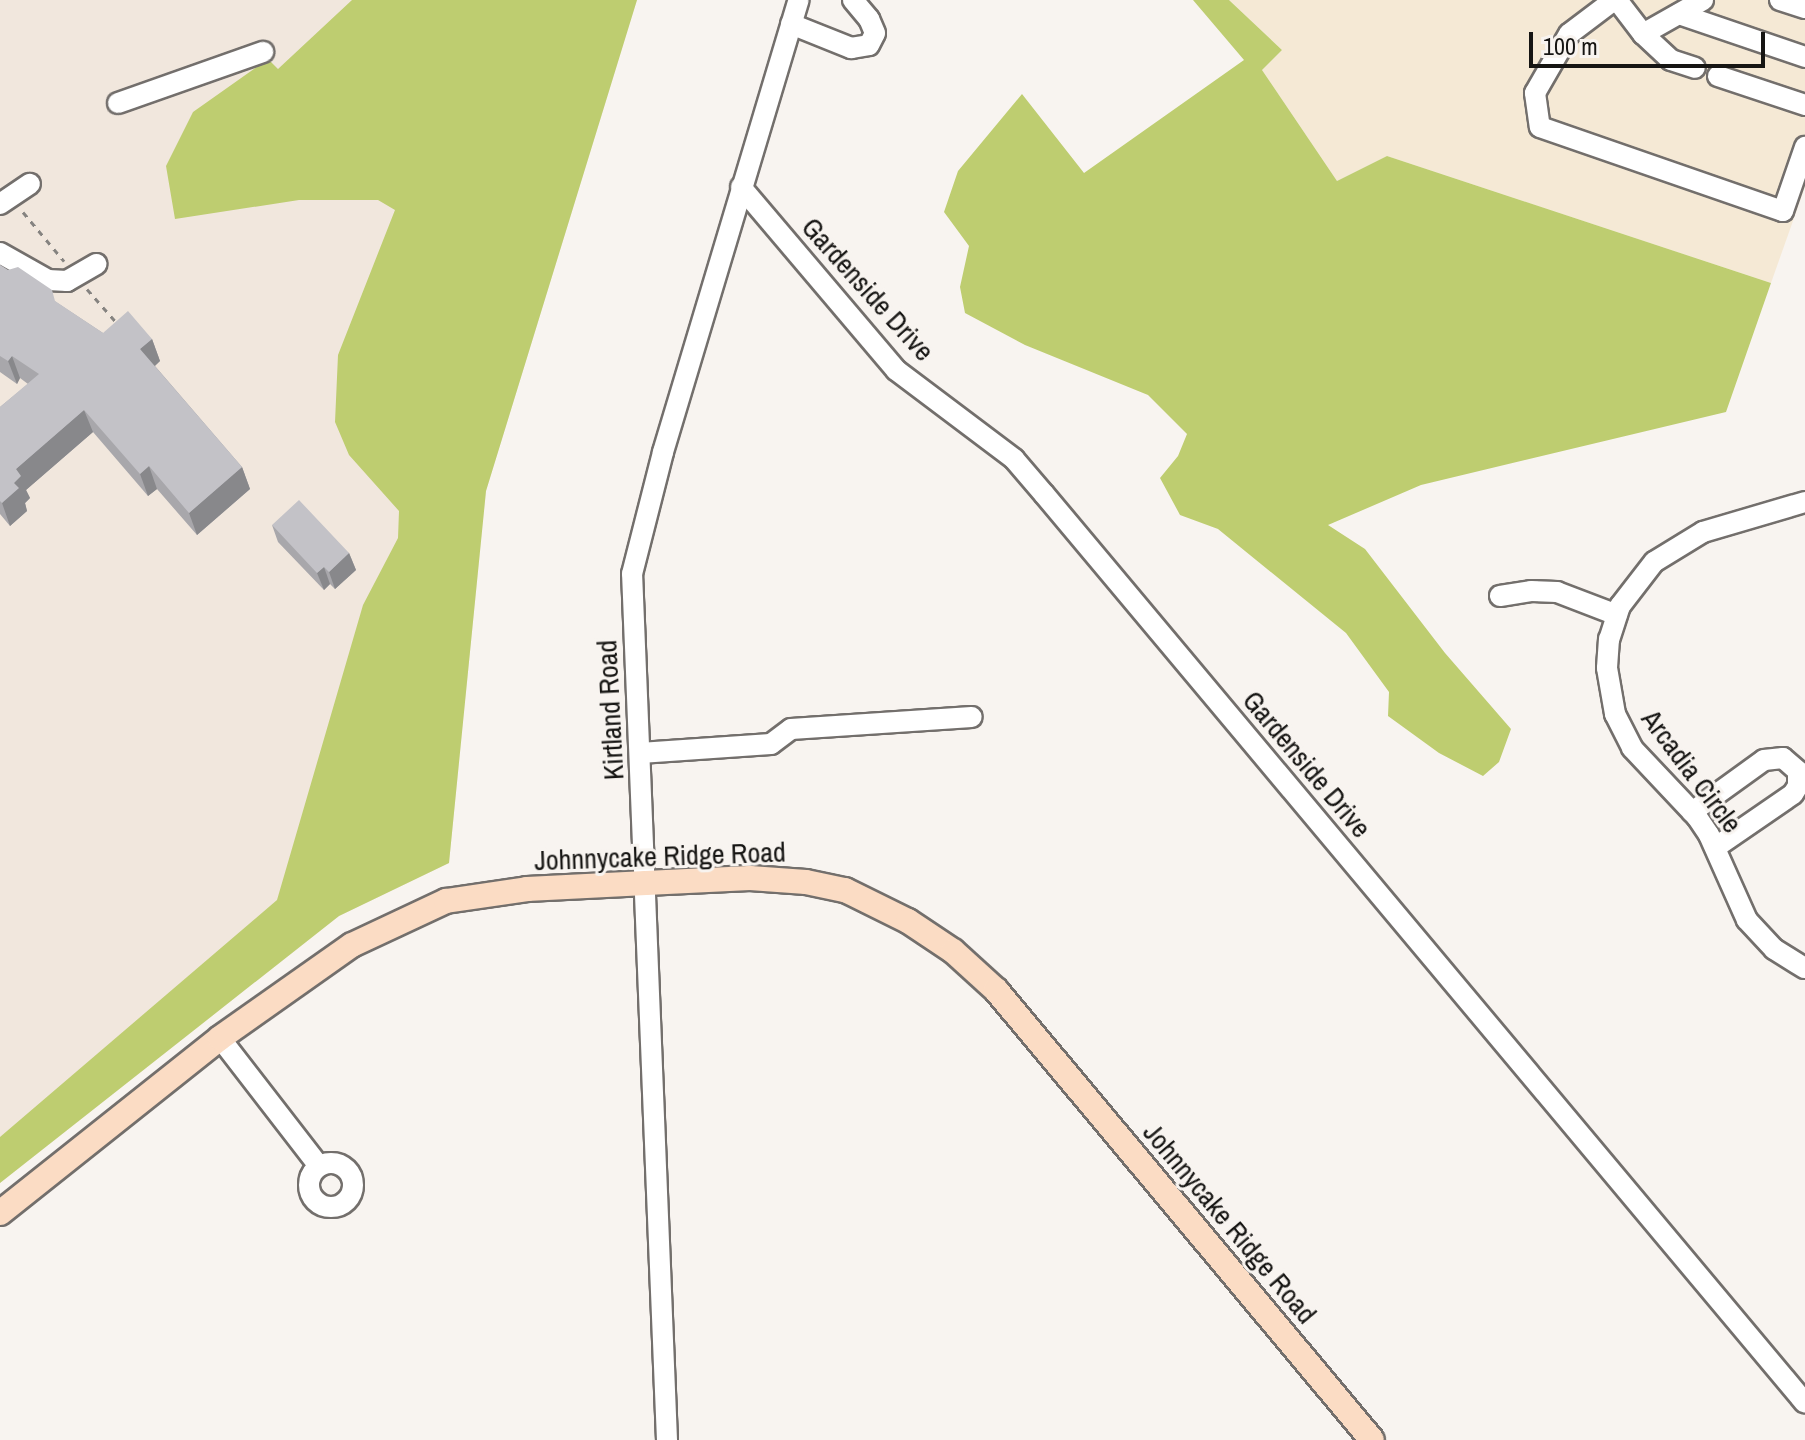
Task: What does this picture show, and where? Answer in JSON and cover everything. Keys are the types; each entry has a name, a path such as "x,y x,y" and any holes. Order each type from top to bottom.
{"main road":[{"name":"Johnnycake Ridge Road","path":"0,1213 220,1038 352,945 446,901 527,889 750,878 806,882 845,890 879,904 953,951 996,990 1372,1440"}],"street":[{"name":"Kirtland Road","path":"667,1440 632,574 663,452 799,0"},
{"path":"791,24 851,48 869,45 875,33 869,19 853,0"},
{"path":"1695,68 1671,60 1643,34 1616,0 1569,34 1535,93 1540,127 1783,211 1805,147"},
{"path":"1643,34 1703,0"},
{"path":"1780,0 1805,8"},
{"path":"1679,14 1805,57"},
{"path":"118,103 263,52"},
{"path":"1718,76 1805,105"},
{"path":"0,204 30,184"},
{"name":"Gardenside Drive","path":"741,187 896,370 1014,459 1805,1403"},
{"path":"0,253 48,280 67,281 96,264"},
{"name":"Arcadia Circle","path":"1805,502 1703,532 1678,544 1654,562 1633,584 1617,615 1609,639 1607,668 1615,714 1632,748 1692,812 1716,847 1747,920 1774,949 1805,968"},
{"path":"1500,596 1531,591 1557,592 1617,615"},
{"path":"640,753 771,744 791,729 972,717"},
{"path":"1692,812 1764,760 1783,758 1798,771 1798,786 1793,794 1716,847"},
{"path":"220,1038 319,1166"}],"shaded area":[{"path":"0,0 637,0 486,491 449,863 339,916 0,1183"},
{"path":"1229,0 1805,0 1805,187 1771,283 1387,156 1337,181 1262,70 1282,50"}],"green space":[{"path":"352,0 637,0 486,491 449,863 339,916 0,1183 0,1137 277,900 363,605 398,538 399,511 349,455 335,422 338,355 395,210 378,200 299,200 175,219 166,166 193,112 268,59 278,69"},
{"path":"1193,0 1229,0 1282,50 1262,70 1337,181 1387,156 1771,283 1726,412 1421,485 1328,525 1365,549 1445,653 1511,729 1499,762 1483,776 1439,753 1388,716 1389,692 1346,633 1218,529 1180,515 1160,478 1178,456 1187,434 1148,395 1025,345 965,313 960,287 969,246 944,212 958,171 1022,94 1084,173 1244,60"}],"building":[{"path":"0,265 8,270 18,267 52,290 55,301 103,333 128,311 152,339 140,349 242,467 189,513 149,466 140,474 84,410 16,469 21,476 14,483 19,488 2,503 0,407 39,374 12,356 8,361 0,356"},
{"path":"299,500 349,553 329,572 324,567 317,573 272,525"}]}
